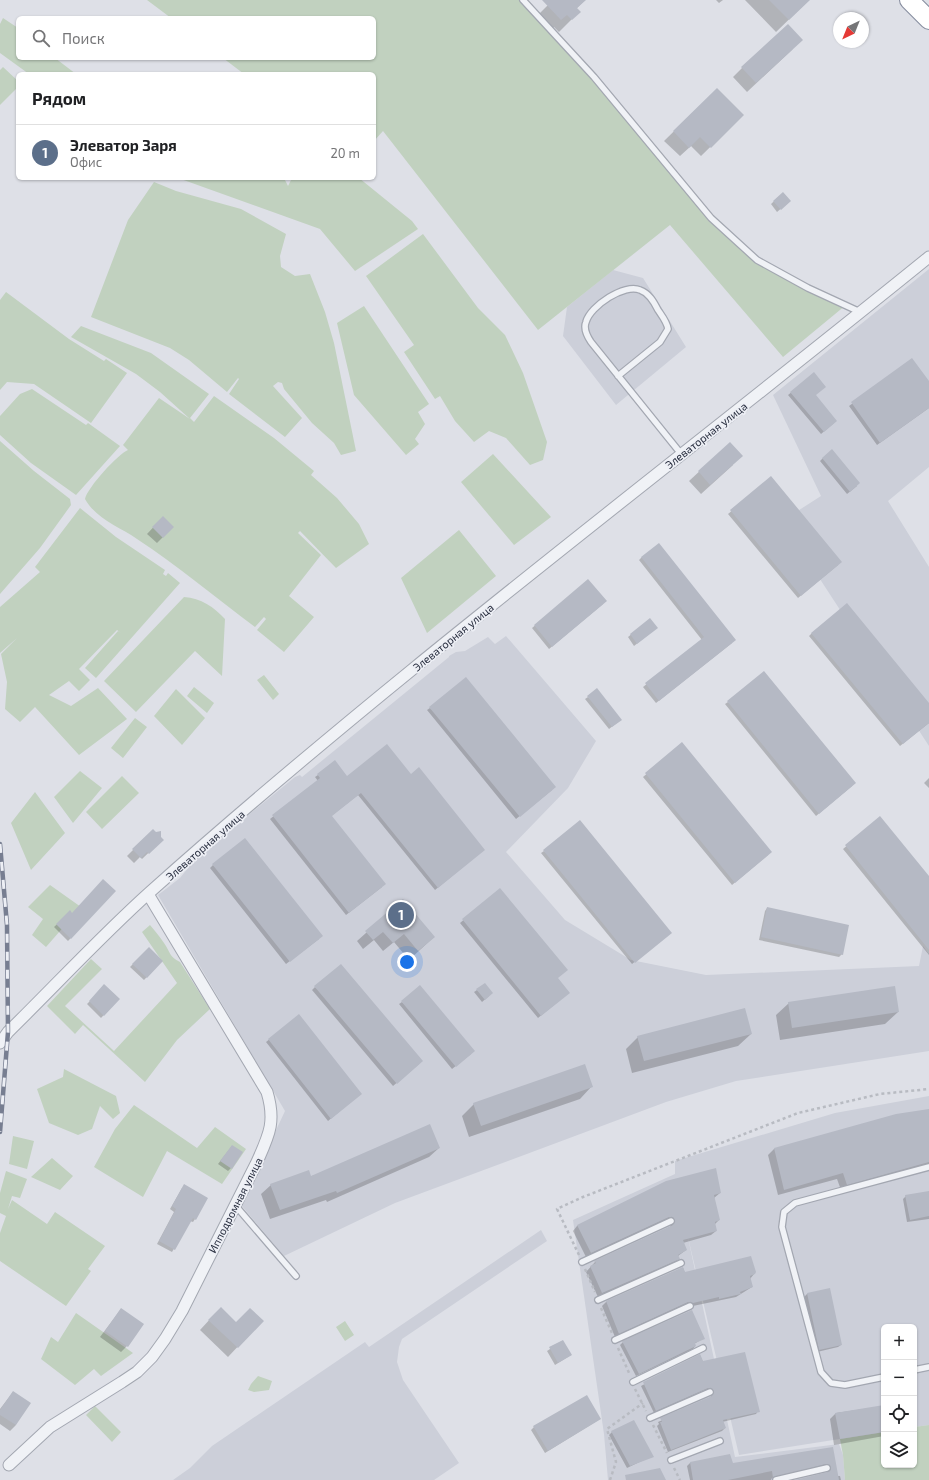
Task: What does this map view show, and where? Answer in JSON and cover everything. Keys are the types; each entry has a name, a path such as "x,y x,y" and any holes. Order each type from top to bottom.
{"highway":[{"path":"909,0 929,20"}],"street":[{"name":"Элеваторная улица","path":"0,1043 8,1032 148,894 288,773 438,649 929,257"},
{"name":"Ипподромная улица","path":"9,1465 50,1427 137,1372 152,1356 165,1339 182,1311 267,1140 271,1125 272,1110 267,1092 148,894"}],"lane":[{"path":"523,0 594,77 711,218 758,260 808,288 860,312"},
{"path":"618,376 660,342 668,329 651,298 644,292 634,288 618,292 595,308 586,321 585,328 591,342 618,376 682,455"},
{"path":"881,1378 845,1385 831,1383 821,1372 782,1227 784,1212 795,1203 929,1167"},
{"path":"235,1205 296,1276"},
{"path":"582,1262 671,1221"},
{"path":"598,1300 681,1264"},
{"path":"615,1340 690,1306"},
{"path":"633,1382 702,1348"},
{"path":"917,1369 929,1367"},
{"path":"650,1418 710,1392"},
{"path":"670,1460 720,1441"},
{"path":"776,1480 827,1468"}],"path":[{"path":"680,1480 642,1403 582,1262 557,1209 583,1197 798,1113 880,1094 929,1089"},
{"path":"610,1480 616,1462 607,1429 642,1403"}],"shaded area":[{"path":"929,269 929,467 888,501 929,567 929,746 782,521 821,496 773,395"},
{"path":"613,270 643,278 686,347 616,405 563,336 567,307"},
{"path":"506,636 596,741 568,788 506,852 565,920 631,960 706,975 919,966 923,946 929,954 929,1051 736,1081 666,1102 395,1203 284,1256 241,1205 285,1111 158,895 180,878 192,863 224,835 295,777 300,775 302,777 449,656 456,652 465,651 488,637 495,644"},
{"path":"929,1096 929,1425 917,1427 917,1324 881,1324 881,1432 739,1455 687,1233 735,1457 839,1444 843,1455 845,1480 608,1480 604,1434 573,1220 675,1174 675,1161 835,1113"},
{"path":"541,1230 547,1241 402,1339 399,1347 397,1362 403,1380 459,1463 434,1480 173,1480 190,1468 212,1446 365,1342 369,1347"}],"green space":[{"path":"147,0 524,0 591,73 721,229 750,254 846,305 783,357 670,225 538,330 383,131 376,139 376,72 241,72 226,60 376,60 376,16 168,16"},
{"path":"3,18 16,27 16,60 58,60 73,72 26,72 0,53 0,24"},
{"path":"3,67 16,79 16,89 0,105 0,70"},
{"path":"184,180 285,180 288,186 291,180 361,180 412,221 418,229 355,271 320,229"},
{"path":"154,182 176,191 241,209 286,234 280,256 281,267 295,276 310,274 325,312 334,343 356,451 341,455 334,443 312,423 284,389 282,383 278,382 273,386 302,418 285,437 229,394 239,379 238,378 227,392 189,360 170,348 91,317 128,220"},
{"path":"423,234 478,308 505,335 523,373 547,442 543,460 530,465 506,438 489,431 474,442 455,421 440,396 435,399 404,352 414,345 366,276"},
{"path":"6,292 69,339 104,361 106,359 127,373 91,423 34,384 7,382 0,390 0,300"},
{"path":"364,306 429,404 418,412 425,424 415,439 419,444 406,455 354,395 337,323"},
{"path":"81,326 151,353 209,394 190,418 194,422 214,396 274,438 314,471 311,475 337,498 359,524 369,544 336,568 300,531 298,533 321,555 289,596 314,617 284,652 257,630 266,619 264,617 255,627 167,560 95,512 85,499 91,487 104,472 118,457 128,450 123,445 159,398 190,419 160,392 136,374 71,337"},
{"path":"32,389 86,425 88,423 120,446 76,495 31,463 0,435 0,416 20,394"},
{"path":"0,441 34,471 70,499 71,505 40,548 0,594"},
{"path":"493,454 551,517 514,545 461,482"},
{"path":"80,508 116,537 165,570 163,574 166,576 168,573 180,583 96,678 85,668 118,631 121,633 117,630 79,669 90,680 79,691 69,681 49,695 71,706 98,688 127,719 79,755 35,707 20,722 5,709 7,682 1,654 17,638 0,653 0,607 40,572 35,567"},
{"path":"459,530 496,576 427,633 401,578"},
{"path":"184,597 202,601 225,619 222,676 195,651 136,712 104,681"},
{"path":"264,675 279,694 273,700 257,680"},
{"path":"194,687 214,703 207,713 187,696"},
{"path":"176,689 205,718 182,745 154,716"},
{"path":"135,718 147,727 123,758 111,748"},
{"path":"80,771 102,788 73,823 54,797"},
{"path":"122,776 139,793 102,829 86,812"},
{"path":"35,792 65,833 31,870 11,823"},
{"path":"50,885 81,907 46,947 32,935 43,919 28,907"},
{"path":"150,925 172,956 180,962 210,1009 177,1040 145,1082 83,1025 75,1034 47,1006 91,959 102,969 65,1006 114,1051 177,983 142,932"},
{"path":"64,1069 116,1096 120,1113 113,1119 100,1106 92,1129 78,1135 49,1123 37,1089 63,1077"},
{"path":"134,1105 197,1148 215,1127 246,1149 222,1184 167,1151 143,1197 94,1167 115,1129"},
{"path":"13,1136 34,1141 27,1169 9,1164"},
{"path":"52,1158 73,1176 60,1190 31,1177"},
{"path":"6,1171 27,1179 20,1198 12,1196 8,1209 12,1200 47,1224 55,1212 105,1246 88,1269 91,1271 66,1306 0,1261 0,1233 6,1216 0,1213 0,1193"},
{"path":"76,1313 133,1353 101,1376 94,1369 75,1385 41,1359 51,1337 58,1342"},
{"path":"345,1321 354,1335 345,1341 336,1327"},
{"path":"258,1376 272,1381 269,1390 254,1392 248,1390"},
{"path":"95,1406 121,1432 112,1442 86,1415"},
{"path":"929,1425 929,1480 845,1480 840,1439 881,1432 881,1468 917,1468 917,1427"}],"building":[{"path":"542,0 586,0 577,8 581,12 572,20 567,15 561,20"},
{"path":"769,0 810,0 789,20"},
{"path":"788,24 803,40 756,83 741,67"},
{"path":"717,88 744,115 711,148 700,137 689,148 673,131"},
{"path":"783,192 791,201 781,210 773,201"},
{"path":"912,358 929,381 929,408 880,443 851,402"},
{"path":"814,372 826,387 816,395 837,421 824,432 790,392"},
{"path":"730,442 743,456 710,485 698,471"},
{"path":"832,449 860,483 850,492 822,458"},
{"path":"771,476 842,562 801,596 730,510"},
{"path":"163,516 174,527 163,538 152,527"},
{"path":"659,543 736,640 659,701 645,683 704,637 641,557"},
{"path":"588,579 607,601 552,647 534,625"},
{"path":"847,603 929,703 929,723 903,744 811,633"},
{"path":"650,618 658,628 637,644 630,634"},
{"path":"764,671 856,783 819,814 727,701"},
{"path":"466,677 556,787 520,817 429,707"},
{"path":"597,688 622,720 612,727 587,696"},
{"path":"682,742 772,852 735,883 645,773"},
{"path":"387,744 411,774 419,767 485,850 438,888 361,793 332,816 386,884 349,913 272,815 320,778 317,774 335,760 347,776"},
{"path":"880,816 929,876 929,950 845,845"},
{"path":"580,820 672,933 635,963 543,850"},
{"path":"153,829 156,832 161,831 161,837 164,840 149,854 147,852 141,858 132,849"},
{"path":"245,838 323,936 290,962 212,864"},
{"path":"103,879 116,891 71,939 56,924 70,910 72,913"},
{"path":"500,888 568,970 558,978 570,993 541,1016 462,919"},
{"path":"403,899 435,937 418,951 404,934 393,943 383,932 373,940 365,931"},
{"path":"767,907 849,925 843,955 761,937"},
{"path":"149,947 163,961 147,978 132,964"},
{"path":"341,964 423,1061 397,1084 314,986"},
{"path":"485,983 493,993 485,1000 476,989"},
{"path":"104,984 120,999 104,1016 89,1001"},
{"path":"420,985 475,1051 456,1067 401,1001"},
{"path":"895,986 899,1012 792,1028 788,1002"},
{"path":"745,1008 752,1034 644,1061 637,1036"},
{"path":"299,1014 362,1094 331,1119 268,1039"},
{"path":"585,1064 593,1087 481,1126 473,1103"},
{"path":"929,1109 929,1162 847,1185 843,1173 784,1190 774,1148 896,1114"},
{"path":"430,1124 440,1148 337,1193 336,1191 280,1210 270,1184 309,1170 311,1176"},
{"path":"232,1145 243,1152 232,1169 220,1161"},
{"path":"716,1168 721,1193 714,1195 720,1220 715,1222 717,1231 683,1240 687,1250 678,1255 680,1259 602,1293 590,1266 596,1263 594,1261 673,1225 675,1220 669,1217 591,1253 577,1225 666,1181"},
{"path":"184,1184 208,1198 196,1220 193,1218 175,1250 159,1241 176,1209 172,1206"},
{"path":"929,1191 929,1216 910,1220 905,1195"},
{"path":"751,1256 756,1272 750,1276 753,1287 740,1292 741,1294 693,1303 688,1302 619,1334 606,1301 683,1267 685,1272"},
{"path":"830,1288 842,1345 819,1350 807,1293"},
{"path":"221,1307 236,1322 250,1308 264,1321 238,1348 208,1320"},
{"path":"121,1308 144,1324 128,1347 105,1331"},
{"path":"692,1310 705,1339 695,1343 696,1346 639,1374 622,1341"},
{"path":"563,1340 572,1355 558,1363 549,1347"},
{"path":"745,1352 760,1412 723,1420 726,1428 671,1450 660,1422 662,1422 660,1418 712,1396 714,1391 708,1388 656,1411 643,1382 700,1354 703,1361"},
{"path":"13,1391 31,1403 16,1425 0,1415 0,1410"},
{"path":"587,1395 601,1419 548,1451 533,1426"},
{"path":"881,1405 881,1432 840,1439 835,1413"},
{"path":"634,1420 654,1457 630,1466 611,1431"},
{"path":"833,1447 839,1480 795,1480 828,1472 831,1467 826,1464 773,1478 772,1471 728,1480 693,1480 690,1462 730,1454 733,1463"},
{"path":"660,1468 666,1480 626,1480 625,1475"}],"railway":[{"path":"0,844 7,925 8,1032 0,1132"}],"place":[{"name":"Элеватор Заря","path":"401,915"}]}
